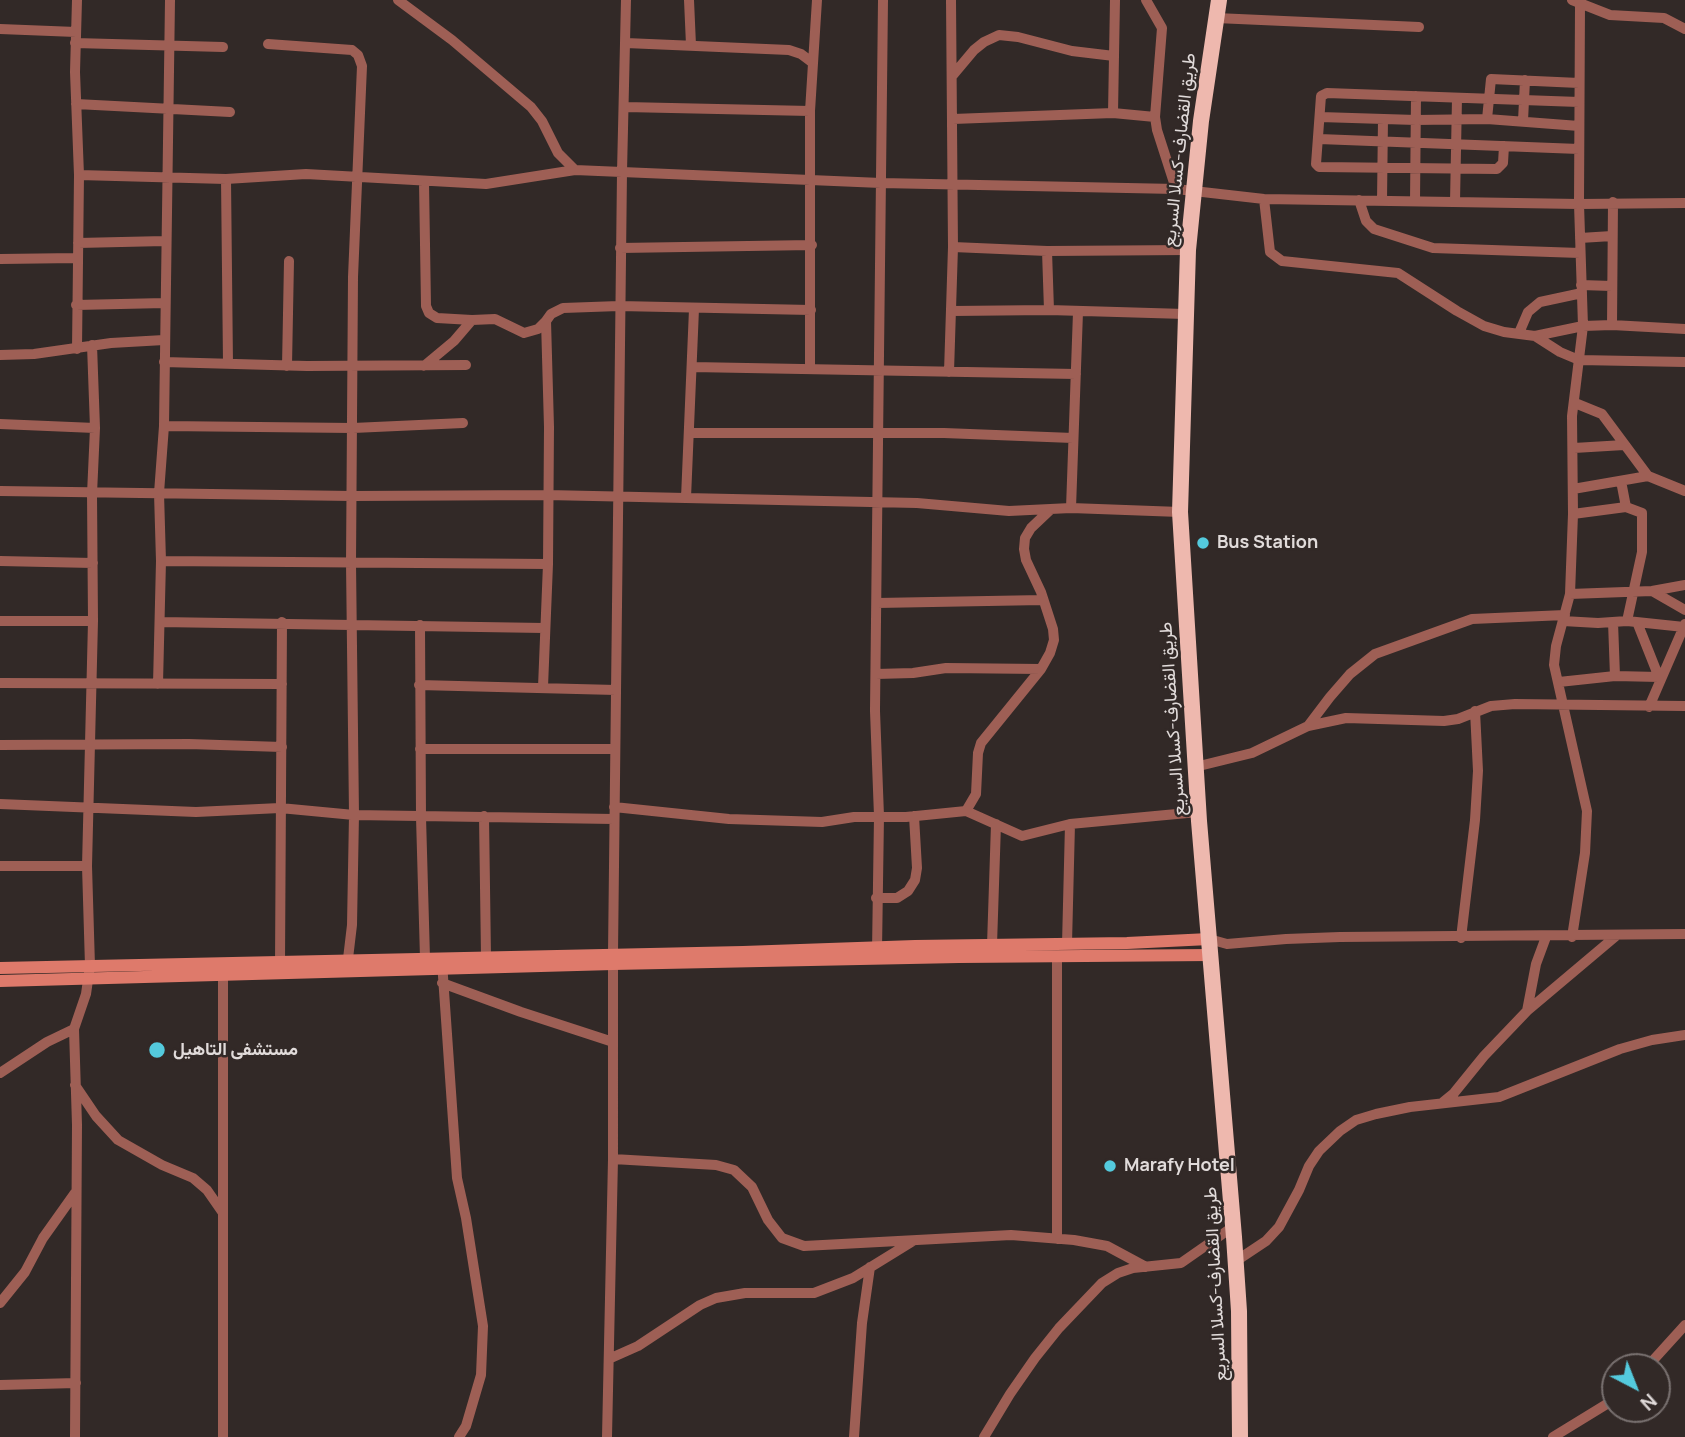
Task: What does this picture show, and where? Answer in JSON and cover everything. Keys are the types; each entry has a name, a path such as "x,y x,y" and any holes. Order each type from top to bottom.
{"highway":[{"name":"طريق القضارف-كسلا السريع","path":"1219,0 1201,121 1188,250 1180,512 1198,811 1234,1226 1240,1437"}],"main road":[{"path":"877,953 992,945 1210,947"},
{"path":"0,981 280,962 347,965 442,964 877,953 1057,956 1210,947"},
{"path":"0,968 223,976 425,958 442,964 486,957 613,959"}],"street":[{"path":"77,0 77,349"},
{"path":"158,684 161,561 159,492 164,426 170,0"},
{"path":"398,0 452,40 531,107 542,121 558,153 575,170"},
{"path":"607,1437 611,1358 619,306 626,0"},
{"path":"689,0 691,45"},
{"path":"810,369 810,111 817,0"},
{"path":"877,953 879,816 875,711 883,0"},
{"path":"948,372 953,247 951,0"},
{"path":"1113,113 1115,0"},
{"path":"1144,1 1161,28 1155,117 1176,189"},
{"path":"1572,936 1587,833 1587,811 1553,665 1570,594 1574,448 1572,416 1583,326 1578,204 1580,83 1576,2 1610,15 1664,18 1685,29"},
{"path":"1216,18 1419,26"},
{"path":"0,29 168,46 223,47"},
{"path":"953,75 974,50 999,35 1018,37 1072,51 1114,56"},
{"path":"626,43 789,50 801,54 813,63"},
{"path":"268,44 347,49 358,55 362,66 353,277 351,624 354,815 352,925 347,965"},
{"path":"1487,119 1491,79 1580,83"},
{"path":"1523,121 1525,80"},
{"path":"1504,146 1502,167 1497,169 1319,167 1316,164 1321,96 1327,93 1579,102"},
{"path":"1415,201 1416,96"},
{"path":"1455,202 1457,98"},
{"path":"76,104 230,112"},
{"path":"625,107 810,111"},
{"path":"953,119 1113,113 1155,117"},
{"path":"1320,117 1487,119 1579,126"},
{"path":"1382,201 1383,119"},
{"path":"1319,139 1579,149"},
{"path":"79,175 226,179 306,174 424,182 501,183 575,170 881,183 1176,189 1264,199 1685,203"},
{"path":"226,179 228,364"},
{"path":"424,182 426,306 429,313 437,318 495,319 524,333 538,329 551,314 563,308 619,306 811,310"},
{"path":"1264,199 1270,252 1282,261 1398,273 1469,319 1504,332 1535,336 1579,360 1685,362"},
{"path":"1359,200 1366,221 1374,229 1433,248 1580,253"},
{"path":"1612,325 1613,202"},
{"path":"1580,238 1612,236"},
{"path":"78,243 165,241"},
{"path":"620,248 812,244"},
{"path":"953,247 1047,251 1188,250"},
{"path":"1047,251 1049,310"},
{"path":"0,259 77,258"},
{"path":"287,366 289,261"},
{"path":"1519,333 1528,312 1540,302 1581,289 1612,286"},
{"path":"76,305 164,303"},
{"path":"686,498 694,309"},
{"path":"952,312 1049,310 1185,314"},
{"path":"1071,508 1078,312"},
{"path":"424,366 454,341 472,320"},
{"path":"543,687 548,564 549,426 546,321"},
{"path":"1535,336 1583,326 1685,329"},
{"path":"0,355 34,354 92,345 164,340"},
{"path":"75,1437 74,1029 90,973 87,866 92,744 95,428 92,345"},
{"path":"164,362 287,366 466,365"},
{"path":"692,367 1076,374"},
{"path":"1575,403 1602,414 1648,476 1685,491"},
{"path":"164,426 353,428 463,423"},
{"path":"0,424 95,428"},
{"path":"690,433 1008,434 1073,438"},
{"path":"1574,448 1624,445"},
{"path":"1573,489 1648,476"},
{"path":"1621,481 1626,507"},
{"path":"0,491 352,496 547,495 917,503 985,510 1071,508 1180,512"},
{"path":"1573,514 1626,507 1642,513 1642,552 1634,592 1632,621 1660,678"},
{"path":"966,811 976,793 981,743 1041,669 1054,640 1053,629 1024,549 1025,538 1031,528 1051,509"},
{"path":"0,561 93,563"},
{"path":"161,561 548,564"},
{"path":"1570,594 1652,591 1685,585"},
{"path":"1652,591 1685,610"},
{"path":"877,603 1043,600"},
{"path":"1308,726 1350,674 1375,654 1472,620 1564,618 1684,626 1648,706"},
{"path":"0,621 93,621"},
{"path":"160,622 544,628"},
{"path":"280,962 282,622"},
{"path":"1613,622 1615,676"},
{"path":"420,625 425,958"},
{"path":"876,674 913,673 946,668 1041,669"},
{"path":"1559,682 1615,676 1660,678"},
{"path":"0,683 282,684"},
{"path":"419,685 615,690"},
{"path":"1195,767 1252,753 1308,726 1346,718 1444,721 1458,719 1491,706 1515,704 1685,706"},
{"path":"1461,938 1475,820 1478,771 1475,712"},
{"path":"0,744 282,747"},
{"path":"420,749 615,749"},
{"path":"0,804 196,812 280,808 354,815 421,817 614,813 822,822 966,811 1022,836 1070,824 1198,811"},
{"path":"484,816 486,957"},
{"path":"876,898 897,898 908,891 915,880 917,868 914,816"},
{"path":"992,945 996,824"},
{"path":"1066,944 1070,824"},
{"path":"0,866 87,866"},
{"path":"1210,947 1286,939 1685,934"},
{"path":"1441,1103 1454,1093 1484,1056 1527,1011 1616,936"},
{"path":"1527,1011 1536,964 1546,937"},
{"path":"1057,956 1057,1239"},
{"path":"442,964 457,1178 483,1326 481,1375 466,1426 458,1437"},
{"path":"223,976 223,1437"},
{"path":"442,983 613,1042"},
{"path":"0,1073 47,1042 74,1029"},
{"path":"1236,1261 1266,1241 1279,1227 1319,1151 1356,1120 1441,1103 1499,1097 1620,1049 1685,1035"},
{"path":"75,1085 96,1116 118,1140 162,1165 193,1178 207,1190 223,1213"},
{"path":"613,1158 716,1165 734,1170 752,1187 768,1220 782,1238 804,1246 1012,1235 1107,1246 1146,1267"},
{"path":"0,1303 25,1272 43,1238 75,1193"},
{"path":"984,1437 1035,1358 1102,1283 1118,1273 1181,1263 1234,1226"},
{"path":"611,1358 638,1346 700,1305 716,1298 745,1293 814,1293 853,1278 917,1240"},
{"path":"854,1437 861,1335 870,1267"},
{"path":"1660,1353 1685,1325"},
{"path":"0,1385 76,1383"},
{"path":"1553,1437 1601,1408"}],"place":[{"name":"Bus Station","path":"1203,543"},
{"name":"مستشفى التاهيل","path":"157,1050"},
{"name":"Marafy Hotel","path":"1110,1166"}]}
